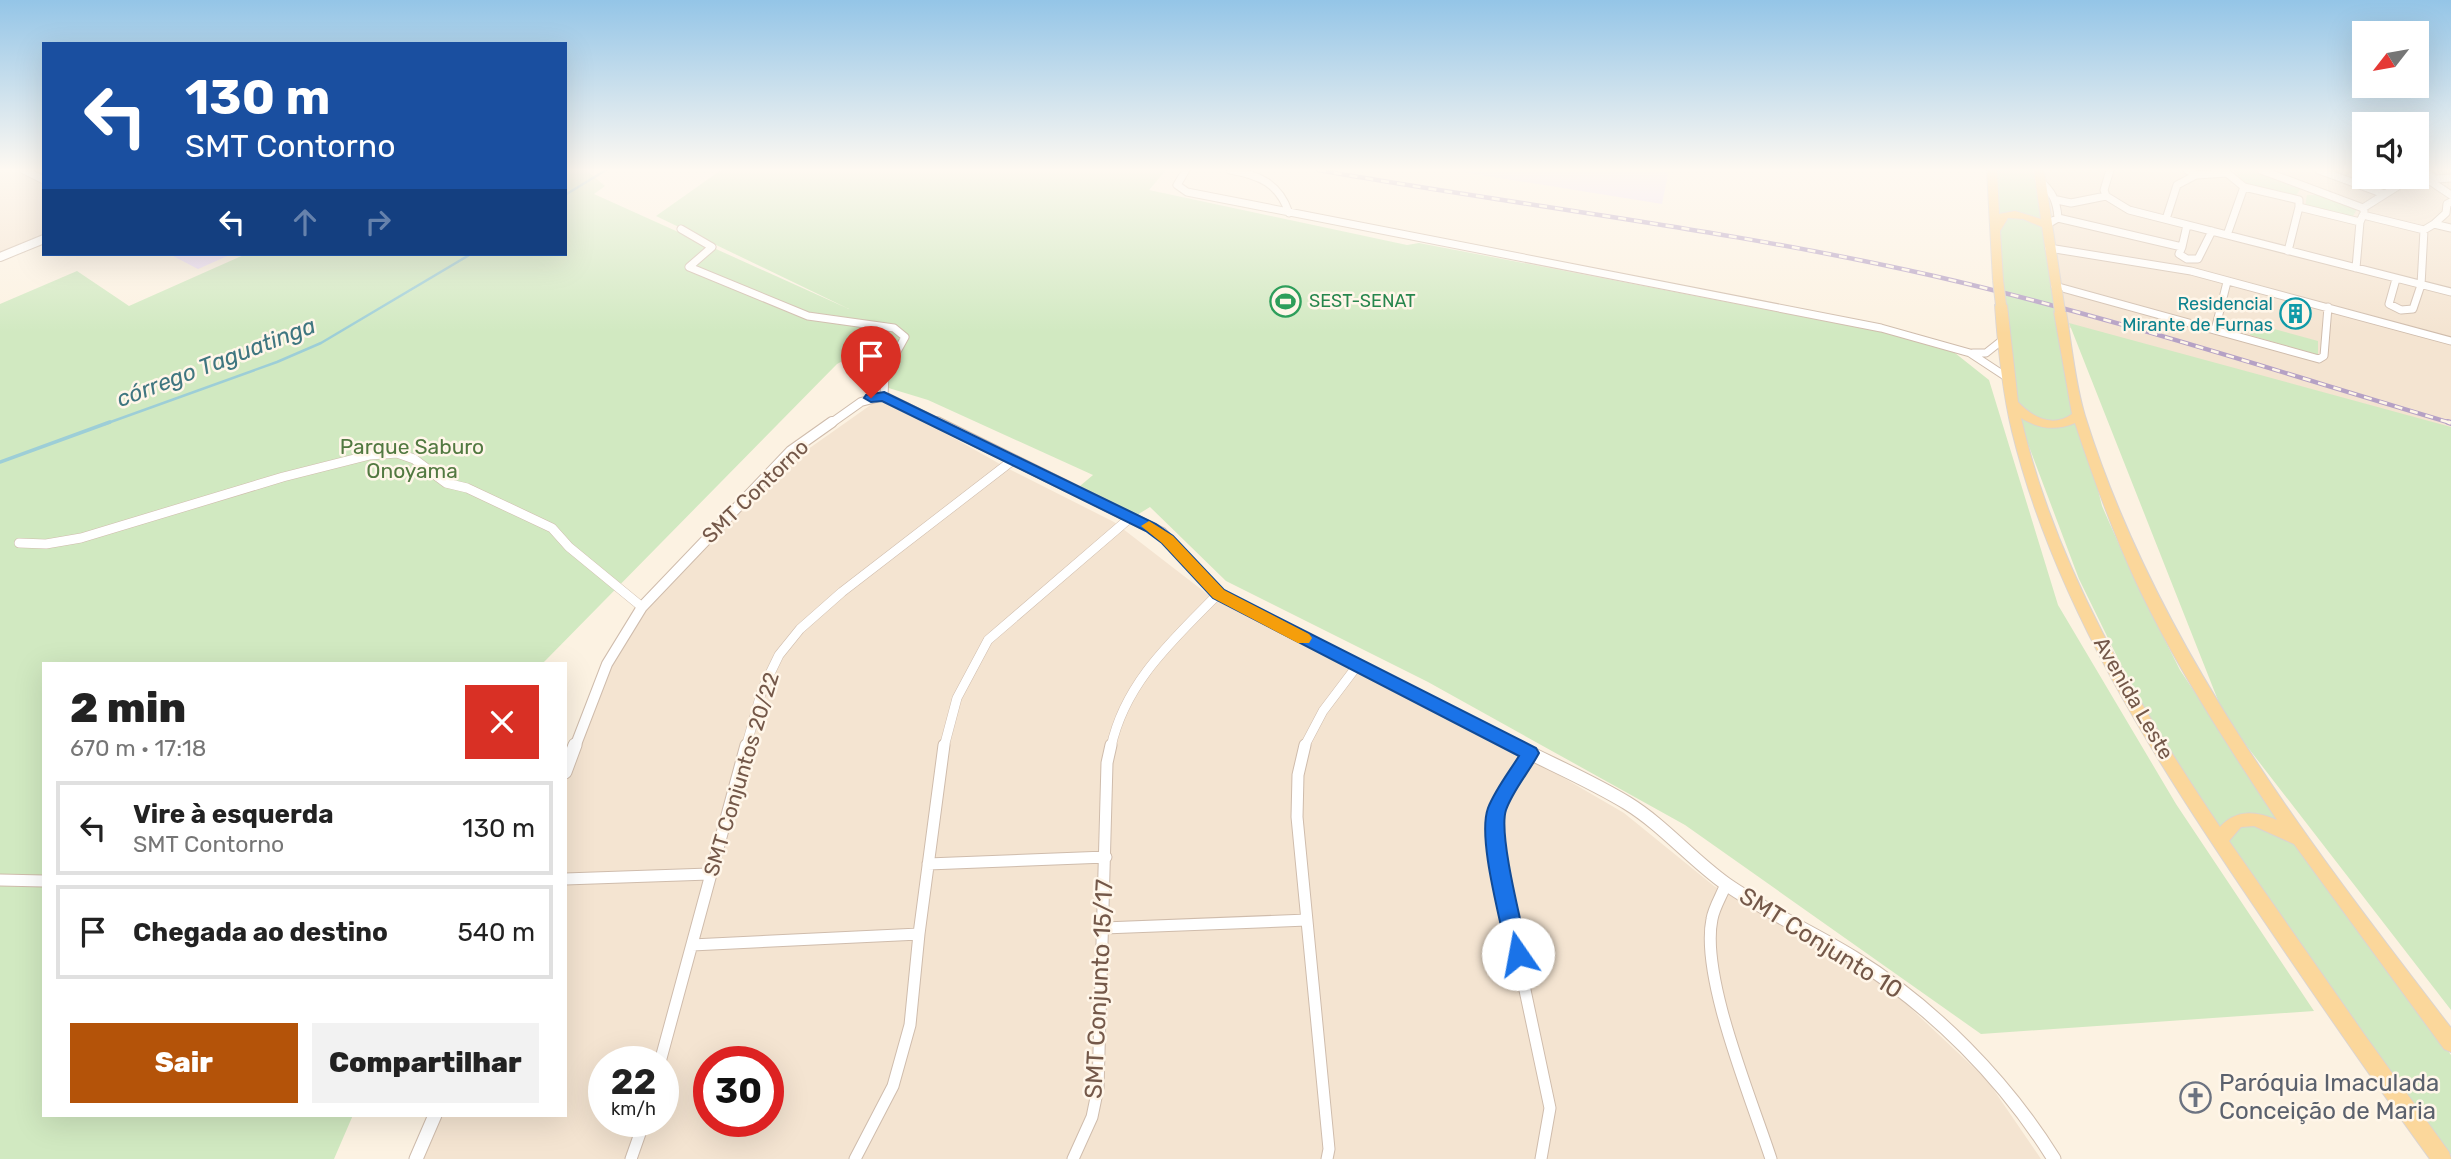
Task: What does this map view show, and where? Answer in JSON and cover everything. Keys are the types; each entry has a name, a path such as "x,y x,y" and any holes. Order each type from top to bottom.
{"main road":[{"name":"Avenida Leste","path":"1995,224 2008,378 2022,446 2052,536 2094,628 2120,679 2220,843 2442,1159"},
{"path":"1996,232 2000,224"},
{"path":"2046,225 2078,415 2103,492 2153,600 2196,679 2301,841 2451,1043"},
{"path":"2012,403 2032,420 2047,425 2062,425 2078,415"},
{"path":"2220,843 2231,823 2241,818 2276,826 2301,841"}],"street":[{"path":"1346,224 1881,328 1970,353 1986,353 2005,338"},
{"path":"2081,224 2182,247"},
{"path":"2184,224 2451,292"},
{"path":"2227,235 2231,224"},
{"path":"2288,251 2294,224"},
{"path":"2356,268 2361,224"},
{"path":"2400,224 2424,230 2434,224"},
{"path":"2434,224 2451,228"},
{"path":"2187,225 2179,254 2182,256 2198,259 2212,232"},
{"path":"681,229 712,247 689,267 808,316 894,328 902,332 905,337 887,368 881,390 884,396 1161,533 1218,594 1629,804 1726,884 1712,919 1709,940 1711,963 1727,1025 1772,1159"},
{"path":"2396,279 2389,304 2401,310 2413,310 2421,285 2424,230"},
{"path":"0,257 42,240"},
{"path":"2049,248 2191,271 2451,341"},
{"path":"2215,330 2227,282"},
{"path":"2056,289 2319,359 2324,356 2328,307"},
{"path":"1970,353 2008,378"},
{"name":"SMT Contorno","path":"567,767 607,664 642,607 791,451 861,401 884,396"},
{"path":"19,543 46,544 81,538 283,477 370,455 397,453 414,459 446,483 467,488 545,524 642,607"},
{"name":"SMT Conjuntos 20/22","path":"664,1046 709,874 762,690 779,655 800,629 842,593 1013,460"},
{"path":"855,1159 893,1086 910,1026 919,934 946,734 957,698 989,640 1131,517"},
{"name":"SMT Conjunto 15/17","path":"1073,1159 1091,1117 1098,1087 1107,762 1112,734 1124,702 1140,675 1218,594"},
{"path":"1327,1159 1329,1149 1297,817 1300,759 1333,696 1357,666"},
{"path":"1530,753 1497,809 1495,824 1501,877 1550,1108 1541,1159"},
{"path":"929,864 1106,858"},
{"path":"567,879 709,874"},
{"path":"0,880 42,881"},
{"name":"SMT Conjunto 10","path":"1726,884 1854,958 1893,984 1945,1027 2038,1133 2054,1159"},
{"path":"1104,928 1307,920"},
{"path":"692,945 919,934"},
{"path":"416,1159 434,1117"},
{"path":"631,1159 639,1137"}],"shaded area":[{"path":"0,224 42,224 42,240 0,256"},
{"path":"1996,224 2451,224 2451,437 2001,308"},
{"path":"173,256 227,256 198,269"},
{"path":"888,401 1007,468 1114,522 1215,600 1533,760 1624,813 1714,886 1887,986 1987,1080 2041,1159 414,1159 431,1117 567,1117 567,777 622,637 659,584 804,452 872,404"}],"green space":[{"name":"Parque Saburo Onoyama","path":"567,224 661,224 849,309 673,224 1309,224 1407,245 1419,243 1915,338 1955,353 1989,380 2058,605 2176,804 2314,1011 1981,1034 1685,825 1428,682 1226,581 1150,507 1137,515 1080,486 1093,475 928,400 859,379 848,358 837,364 544,662 42,662 42,1117 352,1117 334,1159 0,1159 0,304 77,271 129,306 242,256 567,256"},
{"path":"1997,224 2050,224 2076,402 2102,506 2136,583 2180,670 2295,844 2281,834 2297,846 2451,1055 2451,1155 2221,841 2252,818 2231,817 2216,830 2129,681 2079,579 2013,404"},
{"path":"2069,323 2451,427 2451,1010 2225,718"},
{"path":"2252,323 2318,341 2318,355 2250,335"}],"waterway":[{"name":"córrego Taguatinga","path":"105,424 277,362 321,343 468,256"},
{"name":"córrego Taguatinga","path":"0,462 110,422"}],"railway":[{"path":"1654,224 1858,260 1999,292 2129,327 2451,423 2448,422"}],"slow traffic":[{"path":"1149,526 1161,533 1218,594 1304,638"}],"place":[{"name":"SEST-SENAT","path":"1286,301"},
{"name":"Residencial Mirante de Furnas","path":"2296,314"},
{"name":"Paróquia Imaculada Conceição de Maria","path":"2196,1097"}],"route":[{"path":"871,398 884,396 1151,527 1168,540 1218,594 1530,753 1497,809 1495,824 1501,877 1518,954"}]}
